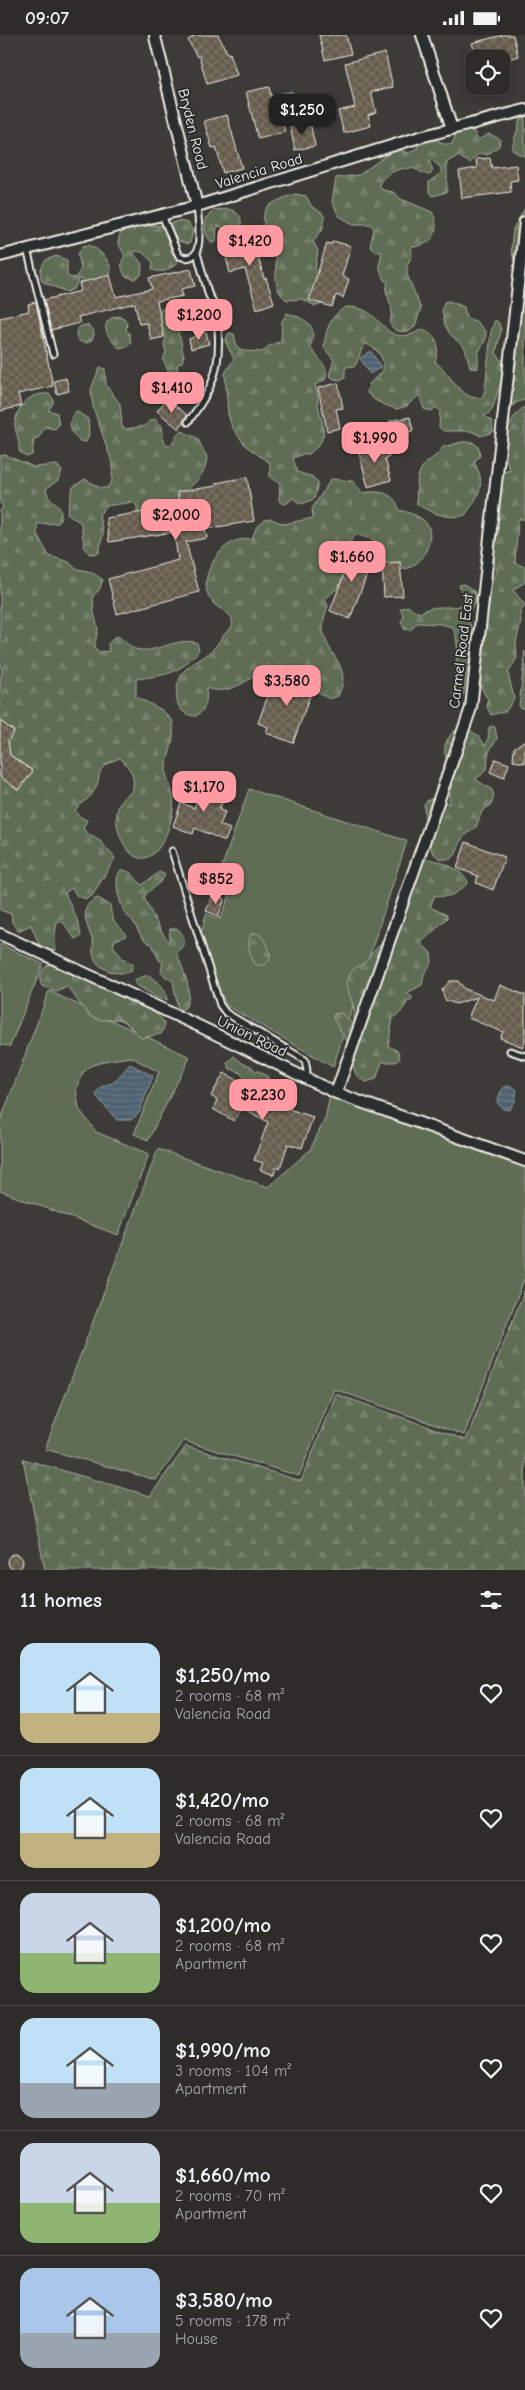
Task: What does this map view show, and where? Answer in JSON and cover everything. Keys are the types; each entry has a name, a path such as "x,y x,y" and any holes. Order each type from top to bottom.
{"street":[{"path":"422,35 452,129"},
{"name":"Bryden Road","path":"155,37 197,206"},
{"name":"Valencia Road","path":"0,256 197,206 452,129 525,110"},
{"name":"Carmel Road East","path":"336,1093 471,708 525,222"},
{"name":"Union Road","path":"0,934 336,1093 525,1161"}],"lane":[{"name":"Bryden Road","path":"188,423 212,385 219,358 217,315 213,301 209,296 197,253 197,206"},
{"path":"162,215 179,256 190,258 197,253"},
{"path":"27,249 53,354"},
{"path":"172,851 220,1005 226,1013 305,1060 306,1078"},
{"path":"510,1051 525,1056"}],"green space":[{"path":"525,110 525,156 523,156 512,150 520,111"},
{"path":"472,128 478,140 489,134 500,139 499,146 487,155 477,155 470,163 458,156 447,162 447,192 432,196 429,192 429,182 441,173 441,168 432,160 429,161 433,170 430,175 415,169 404,169 394,171 384,177 379,185 383,190 393,192 401,199 432,212 436,225 434,236 430,240 425,244 411,247 412,256 407,265 407,274 421,309 415,326 410,331 398,331 390,324 392,309 386,291 388,282 384,280 379,266 382,252 376,252 370,247 374,229 371,224 353,224 339,216 332,202 336,178 359,175 392,151 399,150 409,153 417,148 420,137 434,138 444,144 452,144 458,129"},
{"path":"295,194 306,196 312,207 322,213 325,218 322,230 313,241 318,251 315,269 319,276 324,304 315,306 302,299 287,300 282,296 277,286 275,257 264,226 264,213 267,208 276,201"},
{"path":"525,208 525,400 517,402 509,410 516,359 517,321 520,313 515,265 511,249 513,229"},
{"path":"228,209 237,213 241,219 238,231 235,235 230,235 220,226 217,227 216,241 211,242 205,232 205,219 214,210"},
{"path":"178,221 188,223 193,231 190,243 187,244 179,241 171,244 171,252 177,259 177,264 165,271 156,271 152,269 153,262 142,252 135,251 134,254 142,264 141,275 135,279 125,276 122,263 125,256 118,243 121,233 125,228 131,224 145,226 170,224"},
{"path":"89,245 103,255 109,264 111,269 108,279 87,283 81,279 78,280 75,288 67,292 43,282 40,273 43,265 46,260 56,256 67,260 67,275 71,278 76,277 81,269 78,254 83,246"},
{"path":"449,301 464,307 466,317 477,322 486,332 485,341 478,353 478,368 470,367 465,348 450,334 445,325 442,311 444,302"},
{"path":"171,307 186,316 178,334 184,355 182,362 177,365 178,372 175,377 181,400 179,404 172,393 171,376 163,360 166,352 164,345 166,337 157,318 160,310"},
{"path":"347,307 370,313 391,332 399,336 409,335 423,329 428,332 435,339 438,347 435,362 461,391 474,398 482,398 485,390 491,332 495,320 499,323 501,330 496,353 503,362 504,373 493,407 484,416 492,421 493,432 481,436 471,431 444,431 439,427 440,411 437,407 431,411 424,409 419,395 407,406 397,409 374,399 367,393 370,383 383,371 383,362 377,351 366,344 354,367 349,366 345,369 345,377 340,380 334,379 329,375 334,360 324,348 326,336 336,314"},
{"path":"287,313 305,321 312,328 313,333 310,347 326,370 325,380 315,385 323,429 322,439 309,454 293,458 297,472 313,477 318,483 314,499 302,504 292,498 284,504 279,501 280,483 270,477 270,463 246,446 232,427 228,414 225,373 234,359 225,341 229,333 234,334 237,347 244,351 262,352 269,346 281,341 282,321"},
{"path":"117,316 124,318 127,323 126,331 129,333 131,342 128,346 119,348 106,331 107,322"},
{"path":"85,325 91,328 94,334 91,340 85,343 79,340 76,334 79,328"},
{"path":"100,367 105,369 106,385 120,404 122,427 126,429 145,426 149,421 155,419 162,426 164,442 167,446 172,444 178,433 182,431 197,438 207,457 201,476 181,495 167,515 161,512 160,504 156,500 150,501 139,516 137,506 133,502 106,506 99,515 103,533 99,553 89,554 84,546 81,523 67,513 73,487 85,479 100,488 107,488 112,481 113,465 93,407 91,389"},
{"path":"42,394 49,394 53,399 53,404 48,410 57,413 59,425 55,429 45,427 39,437 34,440 32,455 26,457 19,451 15,427 16,418 20,408 27,400"},
{"path":"525,407 525,519 518,519 515,563 525,567 525,582 513,590 525,605 520,613 521,621 516,642 517,658 508,673 514,698 506,711 491,715 487,707 488,699 482,687 481,674 487,599 492,580 497,571 492,554 499,529 496,513 497,505 501,498 498,494 503,472 511,470 505,454 506,436 513,419"},
{"path":"76,411 88,419 89,434 86,442 76,438 70,427 71,419"},
{"path":"462,442 473,442 479,448 480,456 474,462 480,477 480,490 465,515 453,517 440,515 417,504 417,483 422,468 443,447"},
{"path":"5,455 34,467 57,465 62,471 58,480 46,489 48,497 61,512 60,519 58,523 37,524 37,534 49,556 69,562 76,569 91,572 103,580 99,590 93,596 94,613 98,629 94,648 98,652 109,651 108,644 116,636 135,649 151,650 174,643 189,641 197,643 199,650 185,665 178,669 164,675 136,679 136,697 162,710 173,721 173,740 166,770 172,793 173,812 163,841 152,855 145,858 137,857 129,852 123,843 117,820 118,809 123,799 132,792 133,778 130,770 120,758 105,765 92,794 75,811 80,817 87,820 83,828 88,834 100,841 115,858 92,896 86,899 77,896 72,888 65,893 77,919 81,936 75,939 63,922 57,921 55,934 56,950 49,952 41,949 31,925 18,931 12,922 11,914 0,910 0,682 2,670 0,665 0,511 3,507 0,503 0,456"},
{"path":"331,479 352,481 363,493 380,492 390,496 394,499 399,510 414,515 427,524 430,537 422,557 417,563 405,569 395,568 380,559 374,540 356,534 341,554 344,575 341,585 325,599 328,606 323,625 327,644 343,675 338,696 329,699 318,692 316,679 296,666 284,675 275,676 268,664 239,685 222,690 206,688 206,701 202,711 196,716 185,713 178,704 177,698 178,685 183,673 213,649 231,628 232,623 230,616 213,603 206,589 206,581 214,560 230,543 252,539 256,528 265,520 271,519 284,524 313,518 312,509"},
{"path":"464,584 475,592 473,607 461,616 472,627 474,641 464,691 459,701 455,700 454,691 457,644 452,627 441,624 418,623 410,630 404,629 401,621 404,617 400,609 407,606 420,613 435,607 462,605 464,597 459,585"},
{"path":"525,651 525,709 519,707"},
{"path":"490,726 495,727 497,739 488,755 485,772 475,779 492,790 494,796 491,805 482,811 476,827 462,838 456,854 450,859 440,859 432,852 425,822 424,804 430,799 439,799 449,804 452,780 445,750 448,738 454,731 465,728 479,736 485,746"},
{"path":"249,789 407,841 333,1067 227,1006 220,992 201,934 206,914 220,919 234,885 218,878"},
{"path":"424,859 436,861 456,869 468,883 449,896 435,895 430,907 447,915 447,918 421,943 431,953 432,962 424,974 422,985 407,993 412,999 393,1018 388,1046 398,1051 400,1058 396,1062 382,1062 376,1079 366,1082 357,1076 347,1052 348,1043 333,1018 334,1014 341,1013 352,1023 354,1010 348,990 348,977 353,970 365,962 384,943 416,867"},
{"path":"121,870 130,873 142,885 159,872 165,875 144,897 155,921 169,941 170,929 178,929 183,935 184,944 176,952 187,981 189,996 184,1009 178,1009 173,981 161,971 163,962 159,960 152,944 143,938 130,917 125,914 117,886 118,875"},
{"path":"98,898 110,905 114,921 126,936 115,940 113,945 122,958 133,964 131,971 126,973 114,972 102,967 94,959 93,941 85,916 88,906"},
{"path":"257,933 269,948 270,959 263,965 256,965 249,950 251,934"},
{"path":"0,944 43,964 10,1046 0,1045"},
{"path":"52,963 65,968 69,973 73,972 123,994 150,1009 164,1023 161,1034 141,1038 125,1022 118,1019 100,1020 89,1016 67,986 56,991 42,986 41,973"},
{"path":"148,975 161,985 167,1000 156,997 135,984 134,980"},
{"path":"49,991 190,1057 148,1140 134,1134 159,1072 131,1057 109,1060 90,1066 83,1073 76,1088 79,1109 96,1132 149,1154 118,1235 0,1191 0,1122"},
{"path":"234,1056 242,1063 251,1066 255,1071 259,1071 268,1077 269,1091 266,1094 259,1092 255,1081 245,1078 238,1071 230,1069 227,1063"},
{"path":"331,1091 525,1161 525,1277 464,1435 334,1389 299,1476 184,1441 156,1480 45,1449 158,1149 268,1187 310,1150 325,1119"},
{"path":"525,1289 525,1570 45,1570 23,1459 150,1496 186,1446 301,1481 336,1394 466,1440"}],"water":[{"path":"292,91 297,115 285,118 279,94"},
{"path":"371,351 381,367 370,374 360,358"},
{"path":"130,1064 153,1076 139,1113 131,1120 117,1120 97,1097 96,1093 102,1086 113,1083"},
{"path":"511,1086 517,1090 515,1101 509,1110 503,1109 497,1102 499,1096 505,1087"}],"building":[{"path":"196,35 218,35 228,54 230,53 237,75 207,84 199,56 197,57 188,40"},
{"path":"319,35 346,35 351,54 325,60"},
{"path":"503,35 513,35 518,56 510,58 510,50 474,50 472,43"},
{"path":"385,53 393,87 371,92 376,112 368,115 371,126 344,133 338,111 355,107 345,63"},
{"path":"269,87 271,97 276,96 285,132 258,139 246,92"},
{"path":"227,115 242,168 223,173 216,147 212,148 204,121"},
{"path":"310,122 315,146 295,150 290,126"},
{"path":"490,158 492,168 516,165 518,180 510,181 511,192 462,198 459,171 477,168 476,159"},
{"path":"261,235 266,254 258,256 264,279 266,278 274,303 257,309 245,269 230,273 223,245"},
{"path":"333,241 351,246 342,276 349,279 343,298 336,295 332,307 309,300 327,243 332,244"},
{"path":"191,269 195,286 181,289 183,296 157,301 164,337 151,340 147,323 139,324 135,303 78,317 80,323 51,330 44,300 81,291 79,283 110,275 116,297 152,289 149,278"},
{"path":"36,302 53,386 18,394 21,406 0,411 0,318 29,311 28,304"},
{"path":"206,332 209,344 191,349 189,339"},
{"path":"66,378 69,391 57,394 54,381"},
{"path":"338,383 343,408 336,409 340,428 327,431 318,388"},
{"path":"167,399 187,415 179,429 157,411"},
{"path":"410,417 413,431 393,435 390,421"},
{"path":"385,441 389,457 385,459 391,480 368,487 358,449"},
{"path":"247,477 254,521 205,529 207,538 186,542 199,592 117,614 108,579 178,560 174,532 109,542 106,518 180,506 177,492 216,486 216,483"},
{"path":"354,548 374,556 350,619 330,611"},
{"path":"400,562 403,596 384,597 382,563"},
{"path":"296,672 316,679 293,743 266,733 268,727 258,723 274,679 287,684 289,680 292,681"},
{"path":"0,721 14,731 8,741 10,755 33,771 19,790 0,777"},
{"path":"525,740 525,763 513,761 514,748"},
{"path":"495,759 509,764 504,778 490,772"},
{"path":"205,779 224,787 220,796 224,798 219,810 225,812 220,825 230,829 225,841 195,828 193,834 173,826 181,803 194,808"},
{"path":"466,842 505,857 493,890 476,883 478,876 457,868"},
{"path":"213,894 225,899 218,916 206,911"},
{"path":"450,981 458,981 465,989 494,1000 500,985 525,995 525,1041 523,1047 500,1038 503,1032 468,1018 477,997 456,1004 445,1000 442,990"},
{"path":"224,1073 256,1090 253,1095 273,1107 274,1104 313,1117 302,1148 288,1144 280,1168 276,1167 274,1175 260,1170 263,1163 254,1160 268,1122 242,1108 234,1121 213,1109 217,1100 211,1096"},
{"path":"12,1554 18,1554 23,1559 21,1568 12,1570 7,1565 7,1559"}]}
